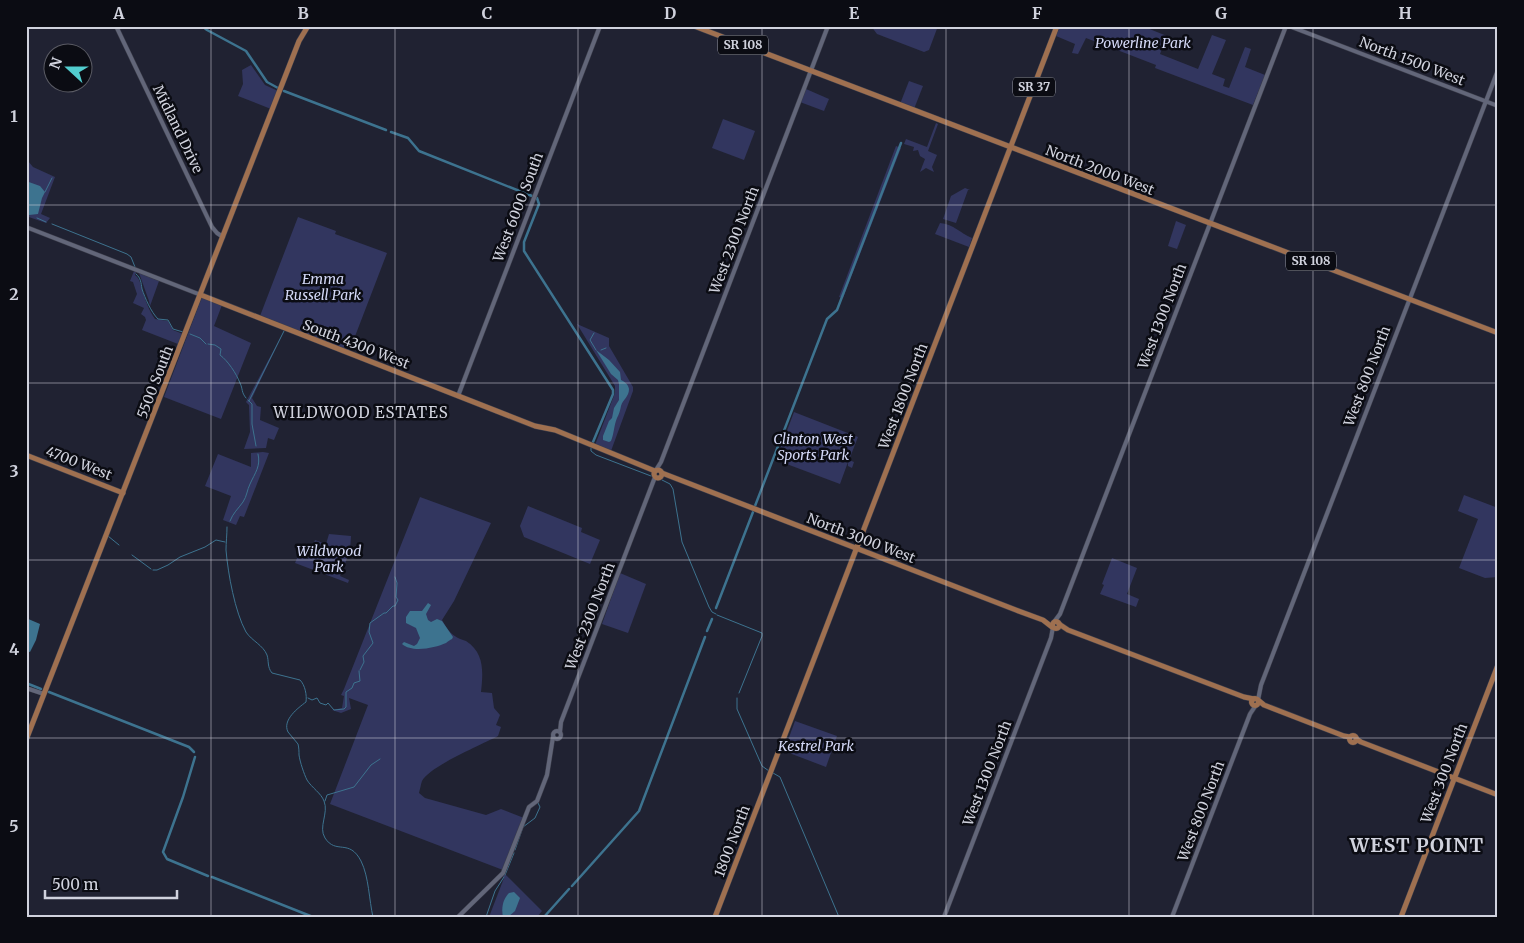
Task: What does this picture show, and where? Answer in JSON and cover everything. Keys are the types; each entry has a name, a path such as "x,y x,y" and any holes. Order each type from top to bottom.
{"main road":[{"name":"5500 South","path":"26,740 304,32 308,26"},
{"name":"North 2000 West","path":"694,26 1498,333"},
{"name":"West 1800 North","path":"771,772 1057,26"},
{"name":"South 4300 West","path":"201,295 503,413"},
{"name":"North 3000 West","path":"503,413 535,426 555,430 657,474 1348,737 1352,743 1358,741 1454,778"},
{"name":"4700 West","path":"26,455 123,493"},
{"name":"West 300 North","path":"1401,917 1498,666"},
{"name":"1800 North","path":"715,917 771,772"},
{"path":"1454,778 1498,795"}],"street":[{"name":"Midland Drive","path":"116,26 212,227 224,237"},
{"name":"West 6000 South","path":"458,396 600,26"},
{"name":"West 2300 North","path":"558,731 828,26"},
{"name":"North 1500 West","path":"1287,26 1498,106"},
{"name":"West 1300 North","path":"944,917 1209,223 1287,26"},
{"name":"West 800 North","path":"1172,917 1498,70"},
{"path":"26,227 201,295"},
{"path":"26,688 44,694"},
{"path":"458,917 505,869 529,807 537,801 547,775 555,738 553,733 558,731 561,736 555,738"}],"green space":[{"path":"871,26 938,26 929,50 924,52 877,34"},
{"name":"Powerline Park","path":"1060,26 1142,26 1167,36 1160,54 1198,69 1212,35 1226,40 1212,74 1225,79 1223,86 1229,88 1245,47 1251,49 1245,67 1265,75 1253,105 1155,68 1156,65 1086,38 1078,54 1072,53 1075,44 1056,36"},
{"path":"251,65 265,85 278,91 271,109 238,96 243,84 242,70"},
{"path":"909,81 923,86 914,109 900,104"},
{"path":"806,89 829,99 824,111 800,102"},
{"path":"723,119 755,131 744,160 712,148"},
{"path":"936,123 938,124 928,151 937,155 932,167 934,172 926,168 920,172 925,159 920,156 918,150 913,151 914,147 904,144 906,139 927,147"},
{"path":"896,146 901,148 843,298 839,297"},
{"path":"26,161 33,167 55,177 41,214 50,218 46,223 26,216"},
{"path":"965,188 970,190 968,190 956,223 943,219 951,196"},
{"name":"Emma Russell Park","path":"298,217 336,231 335,234 387,253 349,352 260,316"},
{"path":"1176,221 1186,225 1177,249 1168,246"},
{"path":"940,223 953,227 972,238 969,247 935,234"},
{"path":"134,271 136,272 135,275 139,280 147,305 155,319 168,321 173,330 183,334 178,344 142,330 146,320 141,314 144,308 133,303 137,294 133,282 130,281"},
{"path":"139,273 159,281 150,306 149,301"},
{"path":"202,297 222,305 214,326 251,343 221,419 164,397"},
{"path":"577,324 609,338 609,346 633,387 611,451 595,445 615,393 615,386"},
{"path":"284,331 252,398 257,406 261,407 260,420 279,428 274,440 268,438 266,448 244,449 250,432 249,405 246,402"},
{"name":"Clinton West Sports Park","path":"794,412 858,437 849,460 854,462 852,468 848,466 848,462 840,484 776,460"},
{"path":"251,453 269,453 244,517 240,516 236,525 223,520 231,496 205,486 218,454 251,467"},
{"path":"1464,495 1498,508 1498,577 1485,578 1459,568 1478,519 1458,511"},
{"path":"420,497 491,523 454,601 442,620 453,634 466,641 477,651 482,671 481,692 492,693 494,708 500,715 496,725 501,727 498,736 445,763 427,775 422,781 419,793 425,798 486,815 501,809 524,818 505,874 542,911 537,917 489,917 504,878 501,874 503,870 330,804 368,705 349,698 351,709 341,713 332,710 342,708 344,696 341,695"},
{"path":"528,506 582,528 581,532 600,540 590,564 524,537 520,526"},
{"name":"Wildwood Park","path":"329,534 351,536 350,551 340,576 349,580 348,583 295,563 298,556 308,559 315,540 326,544"},
{"path":"1112,558 1137,568 1127,594 1139,599 1136,607 1100,594"},
{"path":"620,573 646,584 628,633 602,624"},
{"name":"Kestrel Park","path":"795,721 837,736 826,767 784,751"}],"shaded area":[{"path":"26,181 40,186 45,192 38,214 29,215 26,213"},
{"path":"596,350 620,372 621,380 626,383 629,389 621,406 611,441 609,442 603,440 603,436 619,400 619,384"},
{"path":"428,603 431,605 426,614 428,620 431,622 437,619 442,621 453,637 452,639 436,647 417,649 406,647 402,644 404,642 414,646 420,638 416,628 406,623 406,617 410,611 422,611"},
{"path":"26,618 40,624 36,640 30,652 26,651"},
{"path":"514,892 520,898 515,911 508,917 503,917 502,907 504,901 509,893"}],"waterway":[{"path":"202,26 246,51 267,82 278,88"},
{"path":"284,91 386,130"},
{"path":"391,132 408,138 419,151 532,196"},
{"path":"755,506 827,319 837,310 901,143"},
{"path":"45,192 52,178"},
{"path":"537,198 539,204 524,242 524,251 613,390 593,442"},
{"path":"37,218 46,222"},
{"path":"52,224 127,254 131,257 135,267"},
{"path":"136,274 140,279 142,289 155,316 158,319 168,320 173,329 183,332"},
{"path":"328,296 333,302"},
{"path":"249,401 284,331"},
{"path":"594,333 590,340 596,350"},
{"path":"190,334 200,338 206,344"},
{"path":"208,344 215,345 221,349 220,355 234,371 246,398"},
{"path":"601,350 606,348"},
{"path":"248,400 252,404 252,424 256,446"},
{"path":"591,448 591,451 596,455 651,476"},
{"path":"230,521 243,502 256,473 258,454"},
{"path":"662,480 670,484 673,489 682,542 709,607 716,614"},
{"path":"716,608 753,512"},
{"path":"227,527 226,550 228,570 235,604 242,624 248,635 265,652 272,673 300,680 303,685 306,693 306,702 289,719 287,723 288,732 298,744 300,761 307,780 324,801 323,834 325,838 334,846 352,850 364,867 373,917"},
{"path":"108,536 119,545"},
{"path":"153,570 168,565 180,557 205,547 216,540 225,542"},
{"path":"132,555 151,569"},
{"path":"360,670 364,662 363,656 373,643 369,632 370,623 395,606 398,600 396,597 397,583 395,577"},
{"path":"717,615 762,633 739,693"},
{"path":"707,631 712,619"},
{"path":"572,886 639,811 705,637"},
{"path":"308,698 312,700 317,698 320,703 326,705 328,703 334,710 344,709 346,707 346,692 352,688 354,683 360,681 359,671"},
{"path":"26,683 41,689"},
{"path":"49,692 189,747 194,752"},
{"path":"737,698 737,709 762,766 769,771"},
{"path":"195,757 163,852 167,859 208,876"},
{"path":"325,801 327,795 354,787 371,765 380,759"},
{"path":"773,773 780,777 839,917"},
{"path":"515,850 523,827 535,818 540,807 538,803"},
{"path":"505,875 514,853"},
{"path":"212,877 313,917"},
{"path":"486,917 495,891 504,877"},
{"path":"544,917 569,889"}],"district":[{"name":"WILDWOOD ESTATES","path":"361,413"},
{"name":"WEST POINT","path":"1417,845"}]}
